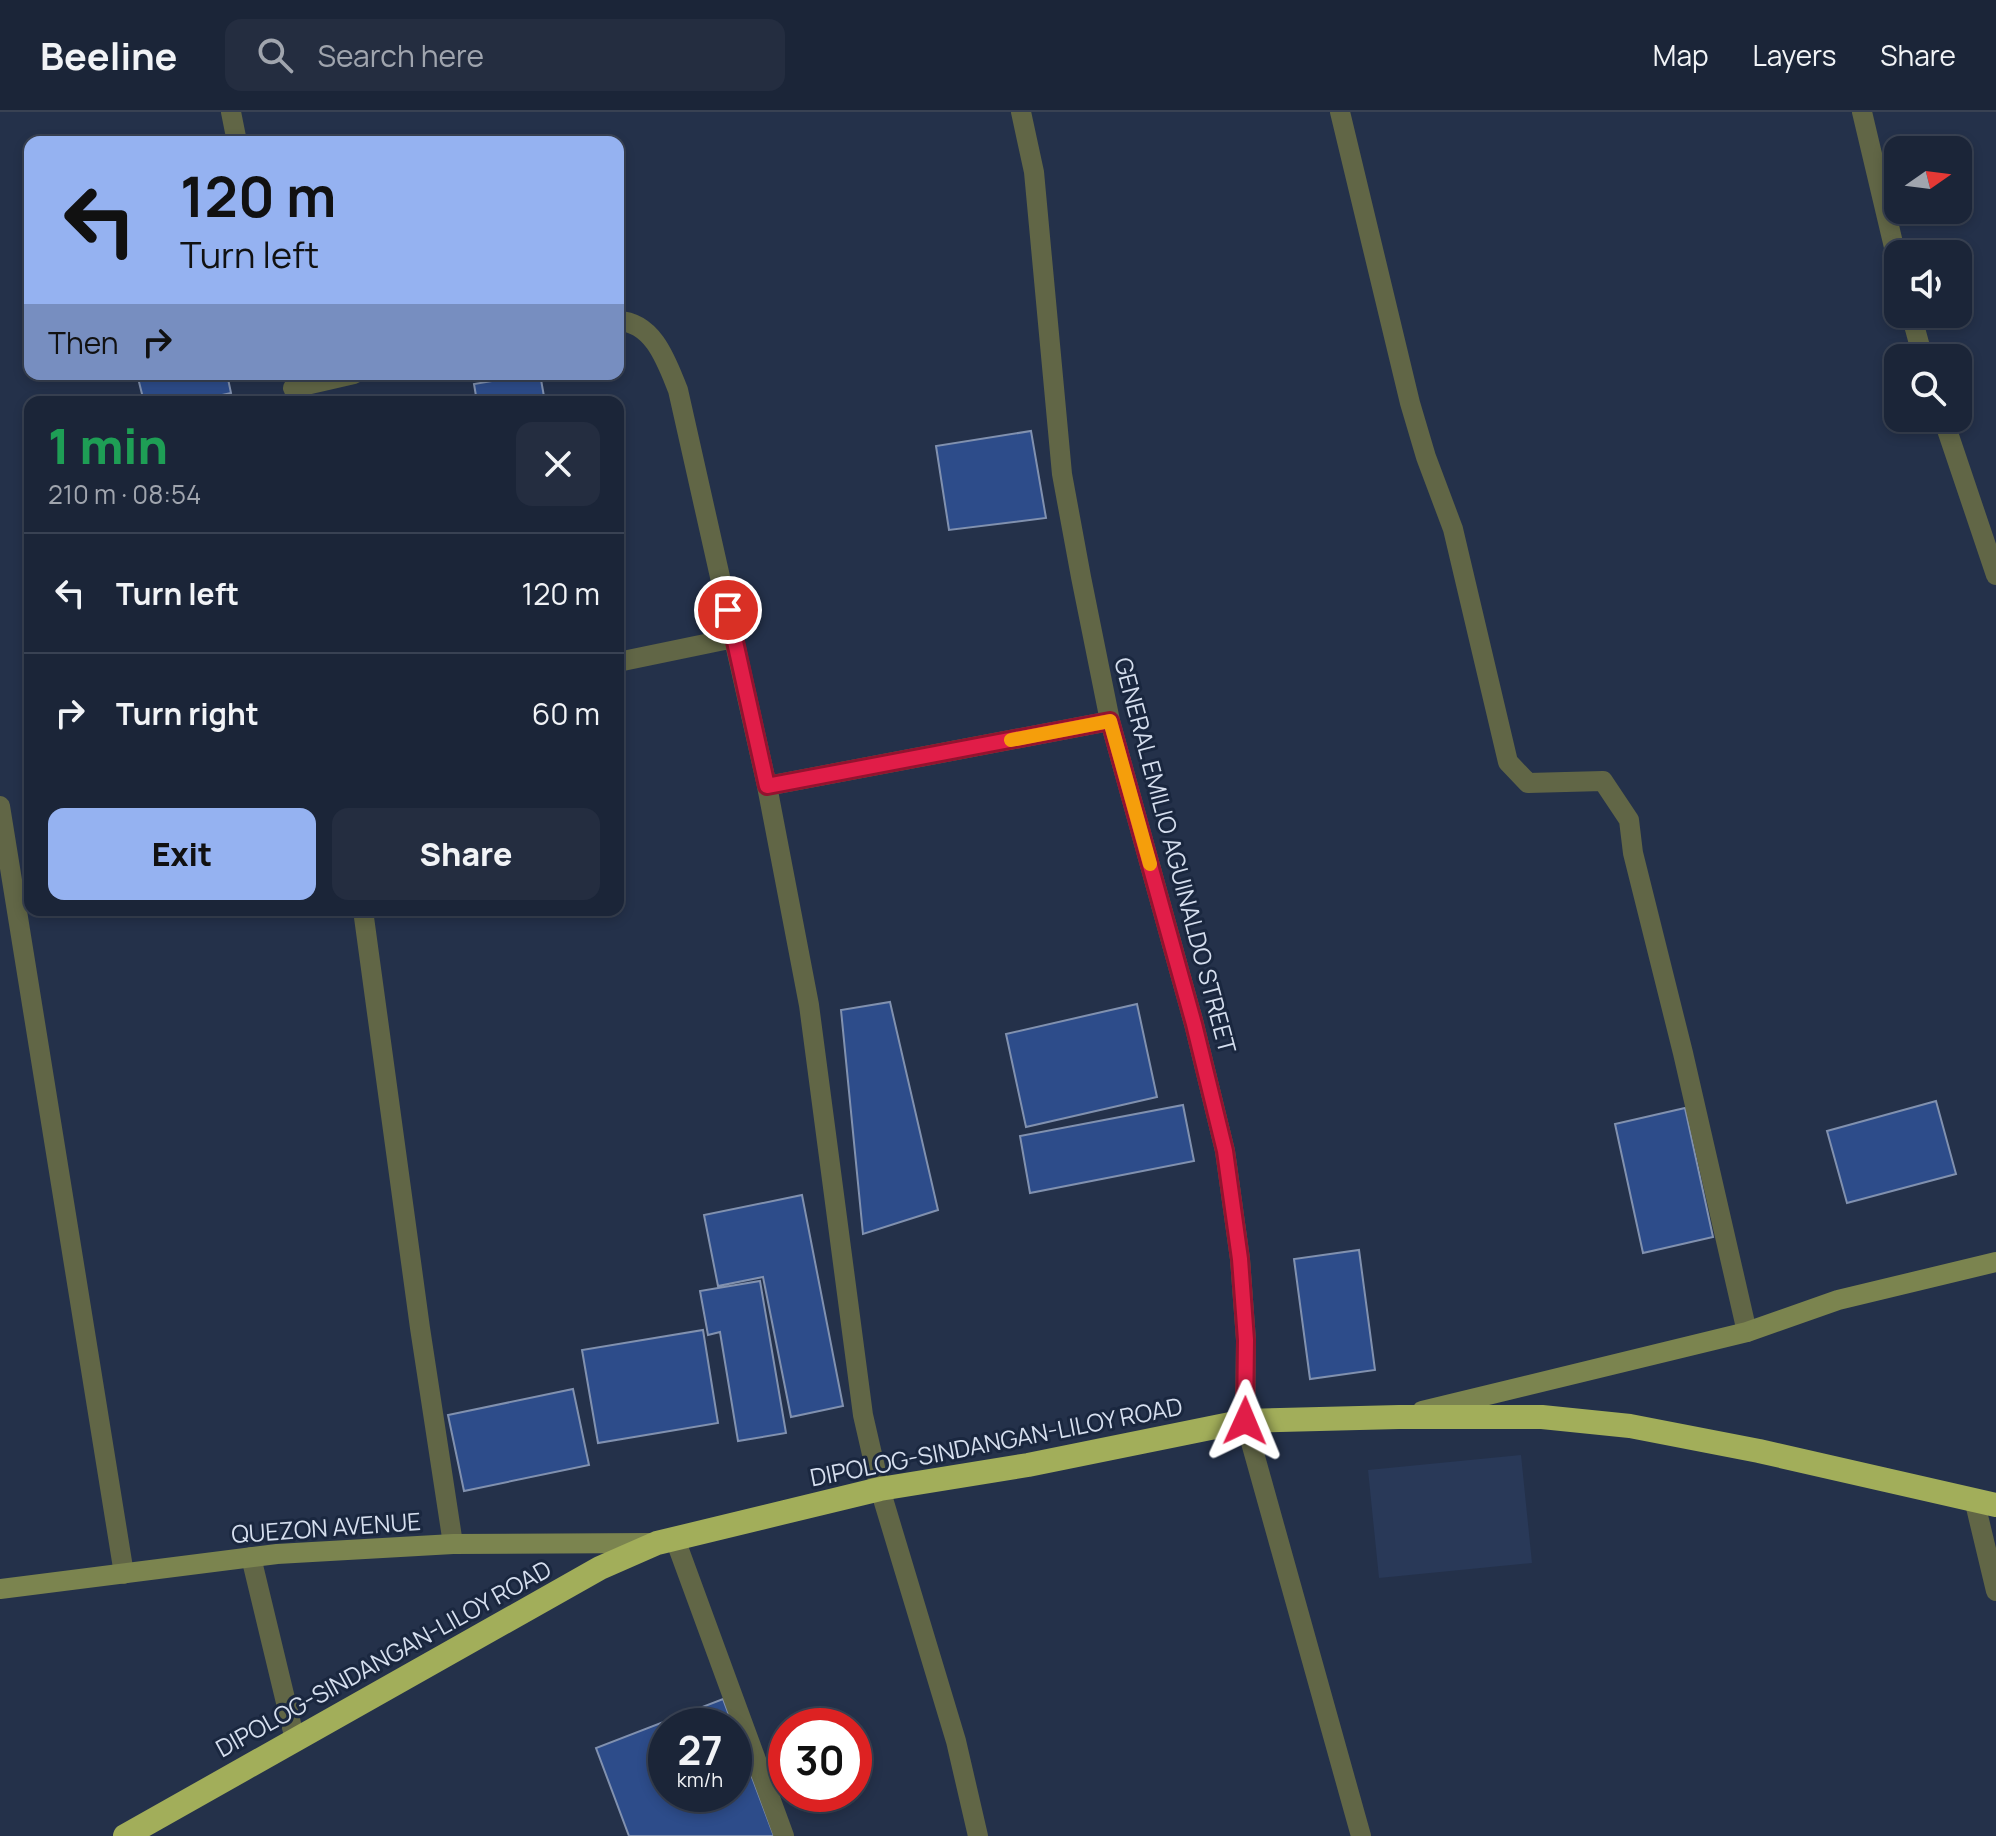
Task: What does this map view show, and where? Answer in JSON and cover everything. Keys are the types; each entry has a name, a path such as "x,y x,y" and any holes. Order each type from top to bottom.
{"highway":[{"name":"DIPOLOG-SINDANGAN-LILOY ROAD","path":"125,1836 600,1568 666,1541 880,1489 1028,1465 1245,1421 1542,1417 1630,1426 1759,1451 1985,1502"}],"street":[{"path":"231,112 236,136"},
{"name":"GENERAL EMILIO AGUINALDO STREET","path":"1021,112 1034,172 1062,474 1110,721 1194,1024 1225,1151 1240,1259 1246,1340 1245,1421 1361,1836"},
{"path":"1340,112 1410,403 1453,529 1508,762 1528,783 1603,781 1629,820 1633,853 1747,1332"},
{"path":"1862,112 1892,240"},
{"path":"624,321 650,336 664,354 678,390 767,786 809,1005 863,1415 880,1489 956,1741 978,1836"},
{"path":"292,388 327,380"},
{"path":"1948,432 1996,575"},
{"path":"624,661 734,638"},
{"path":"767,786 1110,721"},
{"path":"0,806 124,1574"},
{"path":"364,916 453,1544"},
{"path":"1399,1417 1747,1332 1838,1300 1996,1262"},
{"path":"1985,1502 1996,1591"},
{"path":"666,1541 784,1836"},
{"name":"QUEZON AVENUE","path":"0,1589 251,1557 453,1544 666,1541"},
{"path":"251,1557 295,1740"}],"shaded area":[{"path":"1521,1455 1532,1563 1379,1578 1368,1470"}],"building":[{"path":"138,380 228,380 231,393 218,396 142,396"},
{"path":"498,380 541,380 544,396 476,396 474,384"},
{"path":"1031,431 1046,518 949,530 936,446"},
{"path":"890,1002 938,1210 863,1234 841,1010"},
{"path":"1137,1004 1157,1097 1026,1127 1006,1034"},
{"path":"1936,1101 1956,1174 1847,1203 1827,1131"},
{"path":"1183,1105 1194,1161 1030,1193 1020,1136"},
{"path":"1685,1108 1713,1237 1643,1253 1615,1124"},
{"path":"802,1195 843,1406 791,1417 763,1277 718,1286 704,1215"},
{"path":"1359,1250 1375,1370 1310,1379 1294,1259"},
{"path":"760,1281 786,1433 738,1441 720,1332 708,1335 700,1291"},
{"path":"703,1330 718,1423 598,1443 582,1350"},
{"path":"573,1389 589,1465 464,1491 448,1415"},
{"path":"723,1699 726,1708 700,1708"},
{"path":"648,1728 648,1812 752,1812 752,1777 774,1836 629,1836 596,1748"}],"slow traffic":[{"path":"1011,740 1110,721 1150,864"}],"route":[{"path":"728,610 767,786 1110,721 1194,1024 1225,1151 1240,1259 1246,1340 1245,1421"}]}
